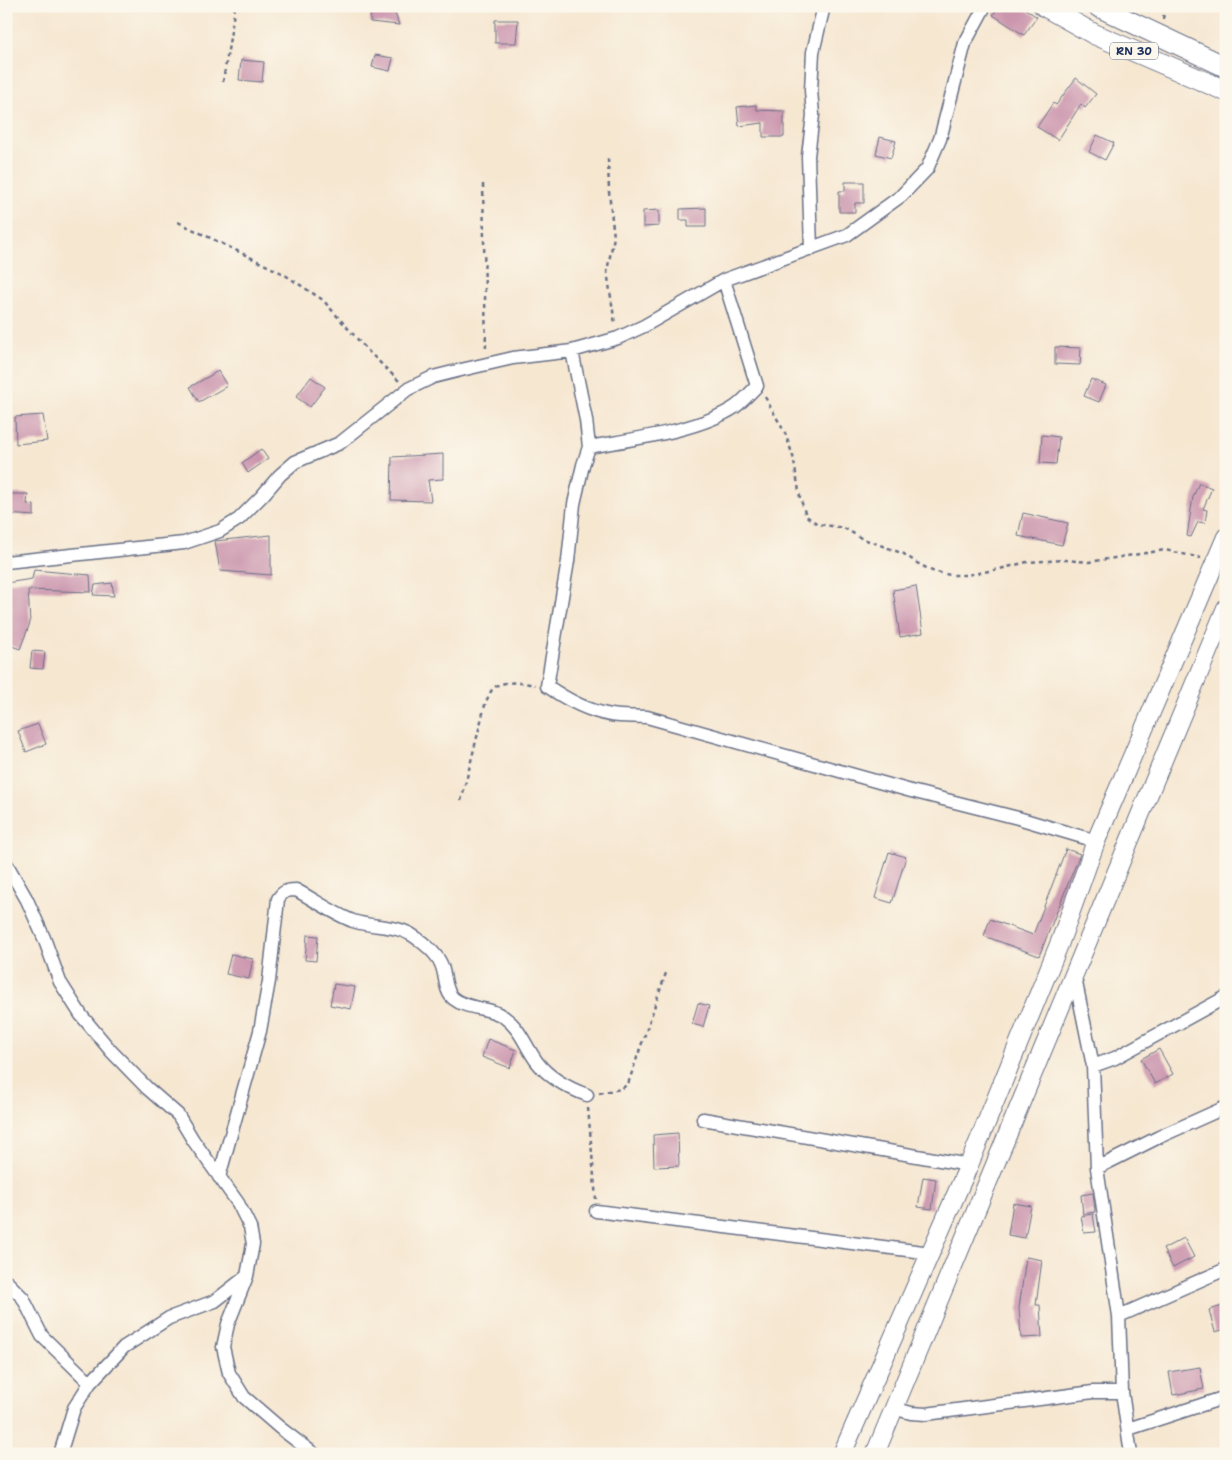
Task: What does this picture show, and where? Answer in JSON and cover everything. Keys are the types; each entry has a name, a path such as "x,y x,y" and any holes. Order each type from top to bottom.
{"main road":[{"name":"RN 30","path":"1044,6 1094,34 1226,91"},
{"name":"RN 30","path":"1097,6 1226,67"}],"street":[{"path":"811,250 808,156 813,115 811,90 812,52 824,6"},
{"path":"6,562 184,543 220,531 239,518 295,462 340,443 408,389 433,378 488,364 513,358 572,351 618,338 644,326 724,280 762,265 811,250 847,235 901,196 927,169 940,139 965,43 985,6"},
{"path":"590,447 663,433 712,419 736,406 758,386 724,280"},
{"path":"572,351 590,447 583,465 574,504 568,561 547,686 564,698 591,711 613,715 647,717 1096,841"},
{"path":"842,1454 969,1165 1060,942 1096,841 1226,537"},
{"path":"875,1454 1226,608"},
{"path":"6,863 27,900 44,938 60,982 81,1015 111,1051 147,1088 178,1115 193,1140 238,1203 250,1227 253,1244 247,1276 228,1324 222,1347 228,1373 244,1398 314,1454"},
{"path":"220,1177 260,1031 269,981 278,899 283,892 289,890 296,890 353,921 399,929 415,936 441,963 449,993 453,999 463,1004 489,1009 503,1016 520,1033 537,1062 553,1079 570,1089 587,1095"},
{"path":"1074,973 1093,1066 1097,1168 1119,1316 1122,1392 1130,1454"},
{"path":"1093,1066 1115,1058 1226,997"},
{"path":"1097,1168 1159,1137 1226,1107"},
{"path":"703,1119 969,1165"},
{"path":"596,1211 931,1253"},
{"path":"1119,1316 1226,1269"},
{"path":"60,1454 74,1408 90,1383 124,1347 169,1318 215,1302 247,1276"},
{"path":"6,1282 23,1298 42,1336 90,1383"},
{"path":"893,1408 911,1413 926,1414 1093,1392 1122,1392"},
{"path":"1128,1429 1226,1397"}],"path":[{"path":"223,82 235,6"},
{"path":"608,159 609,192 614,237 607,271 618,338"},
{"path":"483,184 484,284 488,364"},
{"path":"178,222 282,273 322,300 368,351 408,389"},
{"path":"758,386 786,433 806,516 818,524 844,528 861,538 904,554 917,564 932,571 967,575 1026,562 1066,560 1089,562 1165,550 1217,561"},
{"path":"461,801 486,701 491,690 495,686 503,684 525,683 547,686"},
{"path":"596,1211 587,1095 621,1089 628,1084 667,970"}],"building":[{"path":"371,6 388,6 387,12 395,13 399,25 370,22"},
{"path":"999,6 1021,6 1037,17 1024,35 993,15"},
{"path":"495,20 518,20 516,43 495,43"},
{"path":"375,55 393,58 390,71 372,67"},
{"path":"241,60 264,62 262,82 239,80"},
{"path":"1076,78 1096,94 1085,108 1081,104 1058,140 1037,127 1053,103 1056,105"},
{"path":"756,105 757,110 784,111 784,137 763,137 763,123 739,126 737,107"},
{"path":"1097,135 1114,143 1105,160 1089,152"},
{"path":"880,137 896,141 891,158 876,154"},
{"path":"845,182 864,182 864,203 855,203 855,212 839,212 839,191 845,191"},
{"path":"706,208 706,227 688,227 688,220 680,220 680,209"},
{"path":"659,210 659,226 643,227 643,211"},
{"path":"1055,347 1081,348 1080,365 1055,364"},
{"path":"218,371 227,386 199,402 190,387"},
{"path":"311,377 325,387 310,407 296,397"},
{"path":"1091,379 1106,385 1099,402 1084,396"},
{"path":"43,415 47,441 16,444 15,417"},
{"path":"1042,435 1059,437 1056,464 1040,463"},
{"path":"261,449 268,459 248,473 242,463"},
{"path":"443,454 443,479 428,480 431,501 391,500 392,457"},
{"path":"1199,483 1212,488 1203,509 1207,510 1205,523 1198,522 1191,537 1187,536 1193,497"},
{"path":"6,494 28,494 27,504 34,505 34,516 6,514"},
{"path":"1023,513 1068,523 1062,545 1018,536"},
{"path":"271,535 271,575 220,571 215,541"},
{"path":"34,570 90,575 91,592 28,590 30,623 20,649 6,644 6,583 32,579"},
{"path":"112,583 114,596 93,595 95,585"},
{"path":"916,586 923,633 900,637 893,590"},
{"path":"32,651 45,652 43,669 30,668"},
{"path":"38,724 46,744 26,752 18,731"},
{"path":"1066,849 1080,854 1039,956 984,936 990,919 1033,935"},
{"path":"889,852 906,857 892,903 875,898"},
{"path":"307,935 318,936 316,961 305,960"},
{"path":"231,954 253,959 249,979 226,974"},
{"path":"334,984 355,987 351,1009 330,1005"},
{"path":"698,1003 709,1006 703,1027 692,1024"},
{"path":"488,1039 516,1050 510,1068 482,1057"},
{"path":"1159,1049 1173,1074 1155,1084 1141,1059"},
{"path":"678,1133 679,1166 654,1167 653,1135"},
{"path":"923,1177 936,1179 932,1209 918,1207"},
{"path":"1093,1193 1095,1212 1083,1214 1081,1195"},
{"path":"1013,1203 1031,1206 1025,1238 1008,1235"},
{"path":"1093,1214 1096,1232 1084,1233 1081,1216"},
{"path":"1184,1238 1194,1257 1173,1268 1163,1249"},
{"path":"1026,1257 1042,1260 1036,1305 1040,1305 1042,1337 1021,1338 1019,1308"},
{"path":"1226,1305 1226,1329 1215,1332 1209,1310"},
{"path":"1200,1367 1204,1389 1173,1395 1169,1372"}]}
